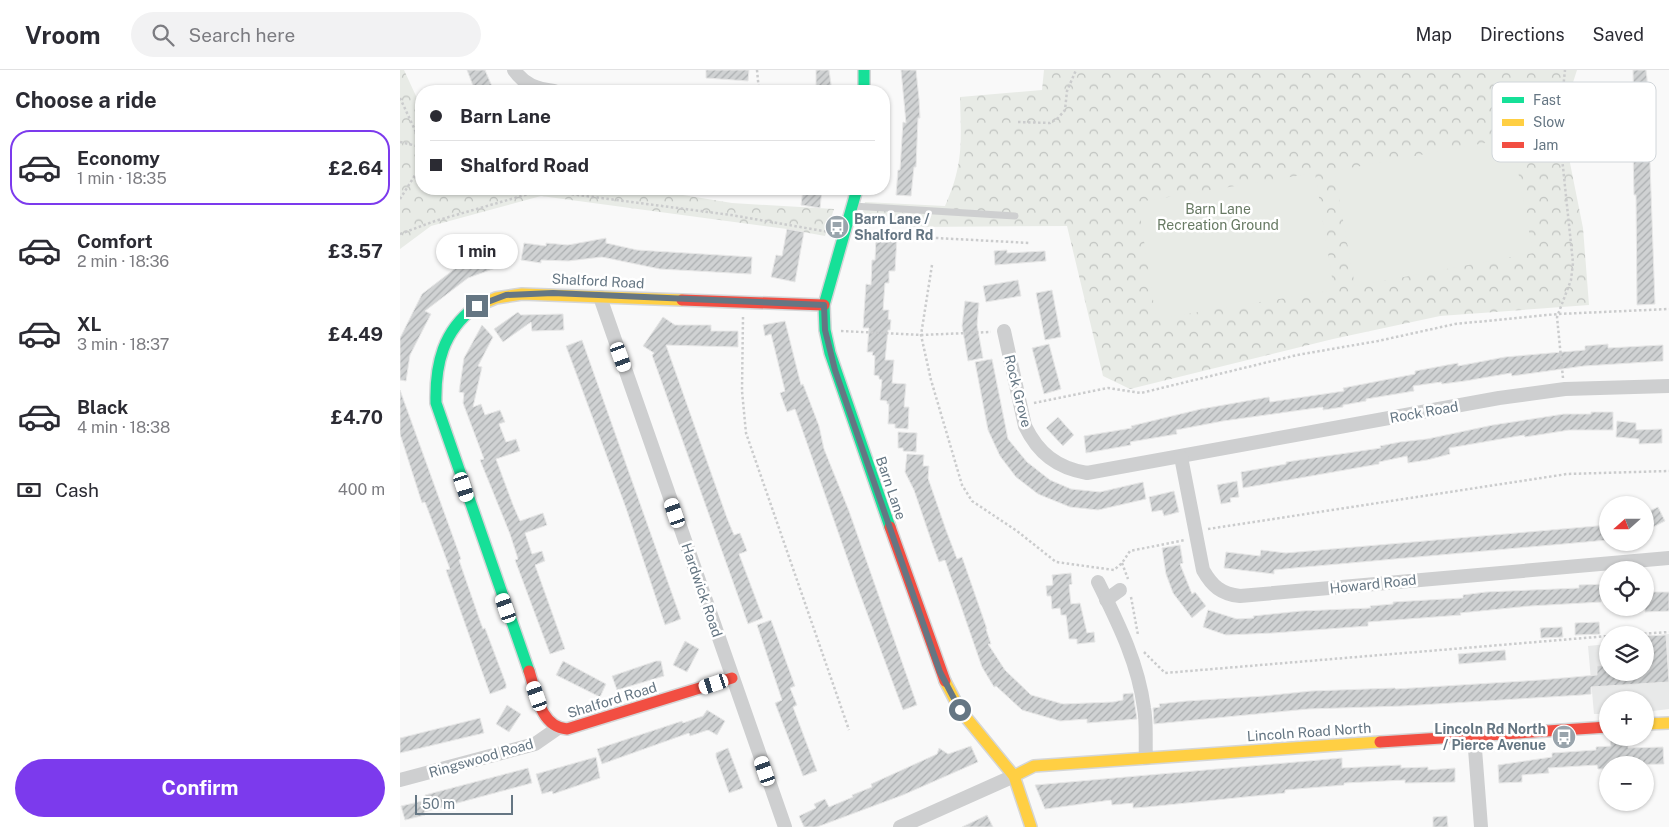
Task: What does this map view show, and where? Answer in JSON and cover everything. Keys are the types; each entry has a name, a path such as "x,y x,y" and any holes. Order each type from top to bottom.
{"street":[{"path":"514,70 531,85"},
{"path":"864,70 864,85"},
{"name":"Barn Lane","path":"856,195 824,305 825,330 843,395 940,672 960,710 1014,776"},
{"name":"Shalford Road","path":"732,678 572,729 558,728 543,714 439,412 434,383 438,359 444,342 455,325 477,306 506,295 553,293 600,297 824,305"},
{"name":"Hardwick Road","path":"600,297 784,827"},
{"name":"Rock Grove","path":"1004,331 1025,426 1039,449 1058,464 1087,473 1181,457"},
{"name":"Rock Road","path":"1181,457 1500,398 1565,389 1669,386"},
{"name":"Howard Road","path":"1181,457 1203,570 1212,585 1228,595 1240,596 1669,558"},
{"path":"1098,582 1122,630 1138,673 1145,710 1146,758"},
{"path":"1106,600 1126,586"},
{"path":"1654,724 1669,723"},
{"name":"Ringswood Road","path":"400,780 535,744 558,728"},
{"name":"Lincoln Road North","path":"1014,776 1034,766 1599,728"},
{"path":"1474,736 1481,827"},
{"path":"900,827 1014,776 1031,827"}],"lane":[{"path":"853,206 1015,216"}],"path":[{"path":"757,70 758,85"},
{"path":"1018,122 1050,123 1058,118 1065,110 1067,90 1076,70"},
{"path":"400,98 415,132"},
{"path":"400,142 415,144"},
{"path":"1562,162 1573,263 1571,280 1558,314 1565,389"},
{"path":"400,199 415,175"},
{"path":"400,192 405,190"},
{"path":"400,234 435,221 526,195"},
{"path":"572,195 731,215 859,234 1030,243"},
{"path":"932,265 921,335 931,380 962,484 972,501 1018,531 1056,562 1114,570 1122,563 1130,551 1195,535 1567,474 1669,471"},
{"path":"743,303 742,391 746,433 849,730"},
{"path":"1020,406 1108,388 1140,393 1297,355 1378,341 1455,324 1558,314 1669,309"},
{"path":"825,330 921,335 1004,331"},
{"path":"1122,563 1139,638"},
{"path":"1654,633 1669,632"},
{"path":"1141,648 1165,673 1599,637"}],"shaded area":[{"path":"1669,634 1669,709 1654,711 1654,691 1599,691 1599,714 1594,714 1588,646 1599,645 1599,681 1654,681 1654,635"}],"green space":[{"path":"400,70 404,70 415,94 415,195 683,195 732,203 834,209 825,236 787,229 541,196 431,226 400,249"},
{"name":"Barn Lane Recreation Ground","path":"1044,70 1577,70 1573,82 1492,82 1492,162 1570,162 1583,228 1589,305 1440,316 1333,339 1130,389 1103,376 1067,226 911,227 862,216 865,202 945,206 956,177 960,152 960,97 1042,90"},
{"path":"1492,142 1492,162 1516,162 1533,253 1355,286 1334,171"},
{"path":"1315,173 1334,290 1156,319 1138,202"}],"building":[{"path":"467,70 485,70 491,85 473,85"},
{"path":"706,70 749,70 748,81 706,78"},
{"path":"816,70 829,70 831,85 816,85"},
{"path":"901,70 916,70 919,99 920,118 918,118 916,167 914,167 911,196 896,195 898,170 900,170 903,122 906,123"},
{"path":"1633,70 1646,70 1647,82 1633,82"},
{"path":"1633,162 1650,162 1655,304 1637,305 1636,195 1634,195"},
{"path":"802,195 821,195 820,208 801,205"},
{"path":"787,229 804,232 795,282 771,277 776,255 782,256"},
{"path":"876,236 897,237 895,271 889,271 889,283 885,283 883,310 889,310 888,319 891,320 885,360 894,360 892,383 906,384 904,407 909,407 908,429 895,428 895,424 888,424 889,404 887,404 887,401 880,400 882,380 879,379 879,376 874,375 875,356 872,355 873,352 867,352 869,328 863,328 866,284 871,285 872,260 875,260"},
{"path":"606,238 606,243 637,250 752,257 751,274 660,269 602,257 568,261 541,260 541,263 521,260 524,243 546,246 546,243 568,245"},
{"path":"504,248 509,263 468,278 425,311 431,314 410,355 406,381 400,380 400,338 422,294 461,264"},
{"path":"1007,250 1007,253 1045,251 1046,261 995,265 994,251"},
{"path":"1018,280 1021,296 986,302 983,286"},
{"path":"1052,290 1061,337 1045,340 1036,293"},
{"path":"965,301 979,303 977,325 983,358 968,361 962,326"},
{"path":"518,312 521,315 563,314 564,330 532,331 531,322 503,342 494,329"},
{"path":"663,317 675,325 711,325 711,331 738,331 738,347 666,345 727,518 734,535 740,533 747,551 739,554 763,618 748,624 652,355 654,353 643,346"},
{"path":"785,321 801,385 803,384 819,426 824,449 849,511 917,705 903,710 795,409 787,412 780,393 785,391 771,334 765,336 763,325"},
{"path":"482,325 493,337 478,366 482,367 473,407 481,404 485,415 500,410 505,422 499,424 506,442 516,439 520,451 496,459 513,505 520,521 543,513 547,525 525,533 532,554 542,551 545,561 535,565 565,649 550,654 515,560 518,559 510,534 480,460 484,459 463,403 464,393 459,392 464,358"},
{"path":"582,340 681,619 665,625 626,508 566,346"},
{"path":"1049,344 1061,389 1044,394 1032,348"},
{"path":"1608,344 1608,348 1663,345 1663,361 1584,366 1512,376 1511,373 1465,381 1413,386 1414,391 1366,399 1366,401 1343,405 1343,407 1323,410 1323,407 1223,421 1176,430 1177,434 1130,442 1131,445 1086,453 1084,436 1132,428 1131,426 1201,409 1269,397 1270,402 1344,391 1343,388 1415,374 1415,371 1458,363 1458,366 1505,357 1585,350 1585,346"},
{"path":"992,359 1008,439 1027,462 1050,480 1071,489 1100,492 1143,482 1146,499 1098,510 1070,507 1038,494 1016,477 1000,456 988,430 975,362"},
{"path":"400,390 461,559 459,560 483,629 485,628 506,684 506,688 490,694 446,570 450,569 425,502 422,503 400,434"},
{"path":"1591,412 1613,412 1613,430 1569,430 1525,437 1524,435 1449,448 1450,454 1427,460 1408,463 1407,456 1379,462 1379,464 1243,488 1241,472 1286,464 1286,462 1381,448 1380,446 1427,439 1493,425 1564,414 1591,414"},
{"path":"1058,417 1074,435 1063,446 1046,428"},
{"path":"1617,421 1636,423 1636,430 1662,429 1662,443 1639,444 1639,439 1616,437"},
{"path":"898,432 917,433 916,452 903,451 903,448 898,448"},
{"path":"907,454 924,455 923,466 929,466 928,478 957,559 962,557 987,629 991,644 988,644 1005,670 1031,695 1063,704 1113,702 1123,700 1123,694 1133,693 1137,719 1087,723 1087,719 1060,721 1022,710 996,686 994,687 982,667 945,560 939,562 914,490 905,472"},
{"path":"1237,481 1239,497 1230,498 1231,502 1221,504 1217,485"},
{"path":"1174,491 1179,512 1164,516 1162,510 1152,512 1149,497"},
{"path":"1658,507 1665,521 1654,526 1654,509"},
{"path":"1599,526 1599,541 1274,570 1274,574 1224,568 1226,552 1260,556 1261,550 1286,553"},
{"path":"1180,545 1183,563 1180,564 1192,594 1195,592 1206,606 1192,618 1173,593 1166,574 1162,548"},
{"path":"1071,573 1072,584 1069,585 1071,604 1080,603 1087,633 1094,632 1095,642 1077,644 1077,639 1069,639 1066,615 1061,615 1060,608 1052,609 1051,596 1047,596 1046,586 1053,585 1052,575"},
{"path":"1599,584 1599,602 1530,606 1460,613 1461,615 1368,622 1368,626 1273,633 1226,635 1203,627 1208,610 1237,619 1254,618 1253,616 1301,611 1371,608 1370,606 1393,604 1393,602 1463,598 1463,595 1486,592 1579,588 1579,585"},
{"path":"1654,592 1669,592 1669,611 1654,612"},
{"path":"771,620 795,686 790,688 797,705 793,707 817,771 803,776 775,703 782,700 757,625"},
{"path":"1599,622 1599,634 1575,635 1575,623"},
{"path":"1562,627 1563,637 1541,638 1540,628"},
{"path":"1666,635 1669,682 1591,687 1591,694 1582,695 1403,706 1308,709 1154,724 1153,708 1160,707 1159,704 1187,701 1311,691 1396,689 1540,680 1597,675 1597,666 1599,666 1599,681 1654,681 1654,636"},
{"path":"685,641 699,649 687,672 673,665"},
{"path":"1505,650 1506,660 1459,664 1458,654"},
{"path":"563,661 606,684 600,697 556,675"},
{"path":"661,661 664,676 617,690 612,676"},
{"path":"507,705 521,714 509,732 496,724"},
{"path":"707,710 725,721 717,735 708,730 690,736 689,733 602,764 597,749 703,716"},
{"path":"480,718 484,733 400,753 400,738"},
{"path":"971,746 978,762 903,795 817,827 804,827 799,816 816,808 814,804 825,799 829,807 853,797 852,795 872,787 871,784 937,754 939,748 948,754"},
{"path":"1596,747 1663,747 1664,764 1654,764 1654,756 1599,756 1599,769 1597,765 1548,768 1549,773 1522,775 1522,782 1499,783 1498,765 1552,757 1552,753 1596,750"},
{"path":"728,748 743,788 729,793 716,757 716,753"},
{"path":"596,757 600,778 553,794 552,791 542,794 536,774"},
{"path":"1342,758 1342,768 1401,765 1401,768 1428,767 1428,770 1455,768 1455,782 1405,783 1405,780 1344,783 1344,785 1285,790 1285,793 1147,807 1133,808 1133,803 1112,805 1111,800 1045,809 1035,785"},
{"path":"528,768 532,783 424,812 425,815 405,820 401,806 427,800 425,795"},
{"path":"987,815 993,827 962,827"},
{"path":"1447,816 1448,827 1433,827 1433,817"}],"traffic: fast":[{"path":"864,70 864,85"},
{"path":"855,195 824,305 825,330 830,353 890,527"},
{"path":"475,307 455,327 443,349 437,375 436,403 529,671"}],"traffic: slow":[{"path":"475,307 496,298 522,294 682,300"},
{"path":"945,681 960,710 1014,776 1031,827"},
{"path":"1654,724 1669,723"},
{"path":"1014,776 1034,766 1380,742"}],"traffic: jam":[{"path":"682,300 824,305"},
{"path":"890,527 945,681"},
{"path":"529,671 540,707 545,715 558,727 567,729 732,678"},
{"path":"1380,742 1599,728"}],"place":[{"name":"Barn Lane / Shalford Rd","path":"837,227"},
{"name":"Lincoln Rd North / Pierce Avenue","path":"1564,737"}],"route":[{"path":"477,306 506,295 553,293 600,297 824,305 825,330 843,395 940,672 960,710"}]}
